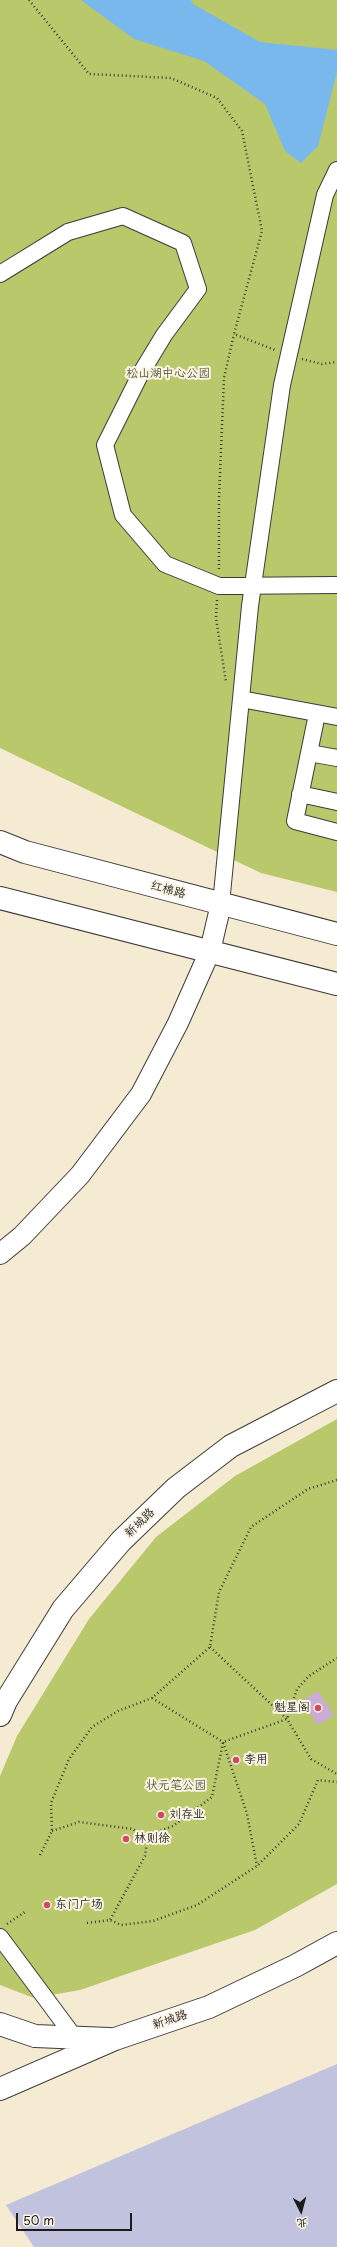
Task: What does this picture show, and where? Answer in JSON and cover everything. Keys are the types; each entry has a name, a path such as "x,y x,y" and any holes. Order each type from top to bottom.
{"main road":[{"name":"红棉路","path":"0,842 25,852 337,934"},
{"path":"0,898 337,984"},
{"name":"新城路","path":"0,1715 6,1701 63,1609 121,1540 176,1488 231,1446 337,1391"},
{"name":"新城路","path":"0,2089 115,2039 209,2007 295,1966 337,1943"},
{"path":"0,2024 34,2036 115,2039"}],"street":[{"path":"0,1254 22,1236 80,1175 141,1094 178,1023 210,951 221,904 241,699 254,585 282,385 325,195 337,170"},
{"path":"0,274 68,232 123,216 183,243 198,289 164,335 141,372 105,445 123,515 165,564 219,586 337,585"},
{"path":"241,699 337,718"},
{"path":"317,714 295,821 337,832"},
{"path":"309,753 337,758"},
{"path":"300,794 337,802"},
{"path":"3,1931 75,2038"}],"path":[{"path":"28,0 89,74 171,78 217,98 242,131 262,231 234,334 224,378 219,498 219,586 216,618 227,685"},
{"path":"234,334 289,356 322,364 337,362"},
{"path":"40,1855 52,1831 52,1803 69,1759 92,1727 118,1711 152,1698 210,1647 219,1592 251,1528 308,1489 337,1480"},
{"path":"210,1647 287,1719 311,1759 337,1774"},
{"path":"287,1719 296,1689 309,1676 337,1658"},
{"path":"152,1698 223,1742 247,1814 257,1866"},
{"path":"223,1742 287,1719"},
{"path":"142,1838 173,1826 212,1798 223,1742"},
{"path":"87,1923 110,1920 121,1925 153,1921 197,1905 257,1866 299,1824 318,1780 337,1782"},
{"path":"52,1831 80,1822 133,1830 147,1842 145,1856 110,1920"},
{"path":"3,1931 25,1912"}],"shaded area":[{"path":"337,2064 337,2247 34,2247 6,2205"}],"green space":[{"name":"松山湖中心公园","path":"0,0 337,0 337,892 261,873 0,748"},
{"name":"状元笔公园","path":"337,1419 337,1884 255,1930 80,1990 34,1998 0,1985 0,1776 17,1736 89,1619 156,1537 235,1476"}],"water":[{"path":"81,0 191,0 193,4 260,42 337,50 337,72 318,146 301,163 285,151 265,104 204,61 134,39"}],"building":[{"name":"魁星阁","path":"318,1691 334,1715 318,1725 302,1701"}],"place":[{"name":"魁星阁","path":"318,1708"},
{"name":"李用","path":"236,1760"},
{"name":"刘存业","path":"161,1815"},
{"name":"林则徐","path":"126,1839"},
{"name":"东门广场","path":"47,1905"}]}
